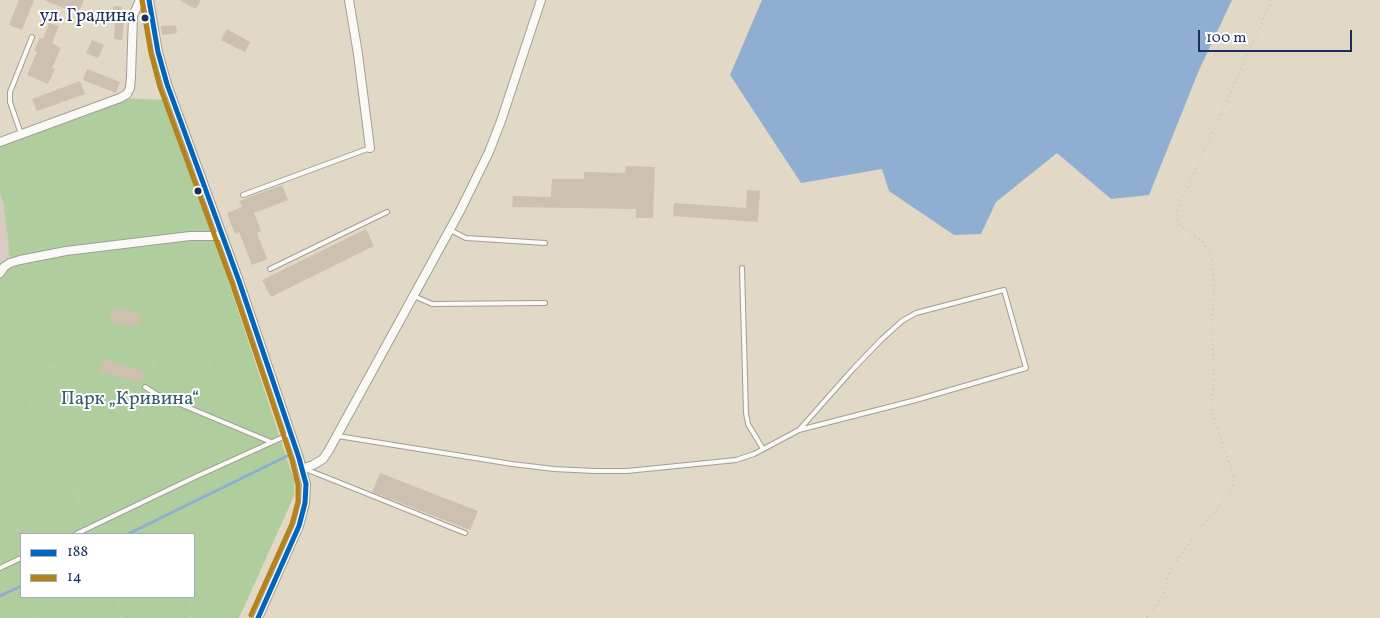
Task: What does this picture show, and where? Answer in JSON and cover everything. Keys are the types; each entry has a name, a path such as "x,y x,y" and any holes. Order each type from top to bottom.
{"street":[{"path":"0,142 127,94 130,88 131,76 133,16 140,0"},
{"path":"149,0 158,52 167,84 239,281 302,469 306,494 303,514 258,618"},
{"path":"349,0 370,148"},
{"path":"302,469 323,459 473,186 489,152 541,0"},
{"path":"0,273 10,263 75,249 205,235 222,236"}],"lane":[{"path":"21,134 10,102 10,92 32,37"},
{"path":"243,195 370,148"},
{"path":"270,269 387,212"},
{"path":"450,230 466,238 544,243"},
{"path":"742,268 746,413 748,424 764,449"},
{"path":"337,435 512,464 554,469 594,471 636,470 736,460 754,454 799,430 916,400 1026,368 1004,290 916,313 902,321 854,368 799,430"},
{"path":"414,296 432,304 545,303"},
{"path":"145,387 156,394 271,442"},
{"path":"80,533 290,434"},
{"path":"302,469 465,533"},
{"path":"0,568 20,558"}],"path":[{"path":"1147,618 1164,594 1170,570 1202,526 1232,492 1234,476 1211,411 1214,379 1212,326 1214,285 1212,259 1202,240 1190,234 1178,222 1177,210 1272,0"},
{"path":"0,193 3,202 10,263"},
{"path":"83,532 80,526 78,503 82,454 93,444 133,429 144,413 145,387 166,319 205,235"},
{"path":"210,368 217,319 239,281"},
{"path":"152,365 158,361 179,358 199,361 232,381 258,413 271,442"},
{"path":"0,366 19,368 34,362 90,373 126,384 145,387"},
{"path":"0,440 30,405 49,366"},
{"path":"30,405 69,398 93,444"},
{"path":"0,453 114,516"},
{"path":"0,524 27,533"},
{"path":"37,618 50,598"},
{"path":"118,598 121,618"},
{"path":"190,618 191,598"}],"shaded area":[{"path":"0,193 3,202 10,263 0,273"}],"green space":[{"name":"Парк „Кривина“","path":"120,98 165,100 216,244 294,480 294,496 239,618 0,618 0,273 10,262 3,202 0,193 0,142"}],"water":[{"path":"762,0 1232,0 1199,70 1149,195 1111,199 1057,153 996,202 981,234 954,235 889,191 882,169 801,183 730,75"}],"building":[{"path":"19,0 34,0 22,30 9,25"},
{"path":"44,0 84,0 78,14"},
{"path":"179,0 201,0 196,9"},
{"path":"114,6 122,7 118,21 110,19"},
{"path":"115,21 124,22 122,40 114,39"},
{"path":"49,23 59,26 52,43 61,48 52,68 55,69 48,84 27,75 37,52 34,51 40,38 43,39"},
{"path":"176,25 177,33 162,35 161,26"},
{"path":"227,29 250,42 245,52 221,40"},
{"path":"92,40 104,45 98,58 86,53"},
{"path":"87,69 120,82 116,93 83,80"},
{"path":"80,81 85,94 37,111 32,99"},
{"path":"626,166 655,167 653,218 636,218 636,209 512,207 513,196 551,197 552,179 584,179 584,172 625,173"},
{"path":"282,185 288,200 254,213 261,231 257,233 267,259 252,265 239,232 235,234 227,213 242,207 239,201"},
{"path":"747,190 760,191 758,222 673,216 674,203 746,208"},
{"path":"366,229 374,246 271,297 262,280"},
{"path":"113,307 137,312 140,322 133,327 109,322"},
{"path":"104,360 145,371 141,383 100,372"},
{"path":"380,473 478,511 470,530 372,492"}],"waterway":[{"path":"130,533 287,456"},
{"path":"0,596 20,586"}],"transit line":[{"name":"188","path":"149,0 158,52 167,84 239,281 299,458 306,484 305,503 299,526 258,618"},
{"name":"14","path":"142,1 151,53 160,87 232,283 292,460 298,485 298,502 292,524 251,615"}],"place":[{"name":"ул. Градина","path":"145,18"}]}
